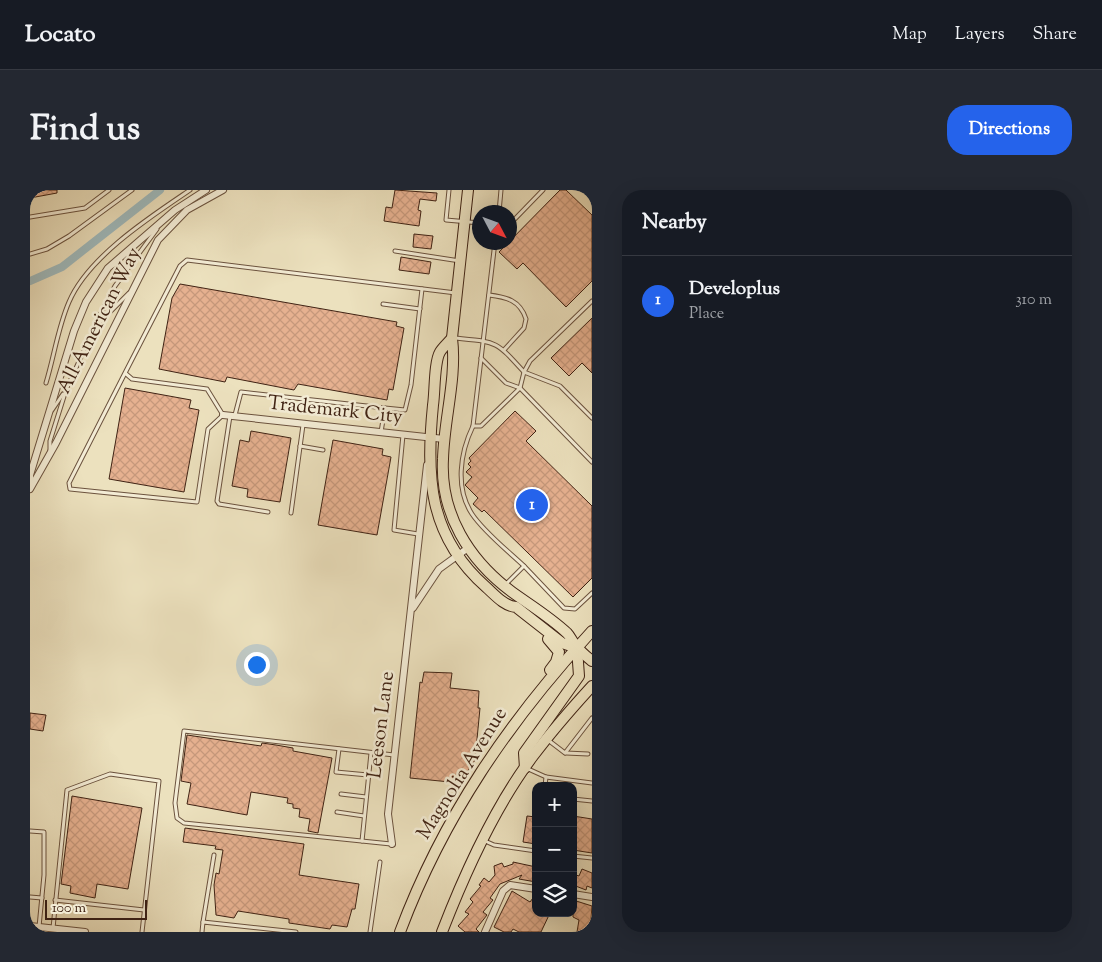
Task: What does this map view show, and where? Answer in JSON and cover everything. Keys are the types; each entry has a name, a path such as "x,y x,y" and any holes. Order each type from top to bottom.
{"main road":[{"path":"468,190 452,338 455,359 444,439 442,477 448,508 475,559 504,586 568,634 577,648 592,661"},
{"path":"452,338 438,354 430,438 430,476 436,511 449,543 465,568 509,606 514,613 552,642 558,652 556,662 528,703"},
{"path":"509,606 516,608 562,643 577,648"},
{"name":"Magnolia Avenue","path":"400,932 427,867 460,806 528,703 592,631"},
{"path":"525,768 524,753 579,676 577,648"},
{"path":"442,932 484,840 525,768 546,739 592,686"}],"street":[{"path":"30,483 30,475 74,331 86,302 108,268 175,210 206,190"},
{"name":"All American Way","path":"30,489 50,455 158,240 168,227 199,202 223,190"},
{"name":"Trademark City","path":"229,415 303,425 444,439"},
{"name":"Leeson Lane","path":"392,844 388,814 412,609 412,585 430,438"},
{"name":"Leeson Lane","path":"412,609 434,575 468,548"},
{"path":"485,932 503,891 510,886 532,889"},
{"path":"577,895 592,897"},
{"path":"30,926 85,932"}],"lane":[{"path":"30,217 85,208 109,190"},
{"path":"30,254 47,249 69,236 132,190"},
{"path":"46,383 69,302 89,268 153,215 190,190"},
{"path":"449,190 446,220 472,222"},
{"path":"500,205 501,190"},
{"path":"517,217 543,190"},
{"path":"50,455 50,441 66,390 115,286 158,226"},
{"path":"395,250 460,261"},
{"path":"494,250 473,426 465,443 461,466 466,502 473,516 564,608 575,609 592,593"},
{"path":"229,415 208,429 197,502 70,489 69,483 125,373 180,266 187,260 457,294"},
{"path":"97,325 136,286"},
{"path":"268,512 219,504 217,501 229,415 241,392 406,410 422,289"},
{"path":"489,295 510,298 518,304 526,318 524,328 504,350"},
{"path":"473,426 481,426 520,388 524,372 530,361 592,301"},
{"path":"383,304 420,309"},
{"path":"452,338 494,342 524,372 560,386 592,418"},
{"path":"481,358 506,383 520,388 592,462"},
{"path":"125,373 132,379 208,389 229,415"},
{"path":"50,414 66,390"},
{"path":"381,432 384,408"},
{"path":"291,513 303,425"},
{"path":"403,435 394,530 418,534"},
{"path":"300,446 323,450"},
{"path":"504,586 524,566"},
{"path":"565,753 592,718"},
{"path":"392,844 184,823 177,818 175,803 184,731 394,755"},
{"path":"546,739 565,753 588,754"},
{"path":"339,749 336,772 368,774"},
{"path":"362,841 371,753"},
{"path":"525,768 546,777 592,783"},
{"path":"52,928 67,790 110,774 159,781 142,932"},
{"path":"545,782 546,777"},
{"path":"341,794 366,797"},
{"path":"577,799 592,801"},
{"path":"337,812 364,816"},
{"path":"30,831 44,832 39,927"},
{"path":"484,840 494,845 532,850"},
{"path":"202,932 214,854"},
{"path":"577,856 592,858"},
{"path":"370,932 380,862"},
{"path":"30,897 42,898"},
{"path":"54,900 144,910"},
{"path":"204,922 296,932"}],"building":[{"path":"30,190 57,190 57,193 30,198"},
{"path":"395,190 437,193 436,201 420,199 418,210 421,211 419,226 384,221 386,207 392,208"},
{"path":"560,190 566,190 592,215 592,281 566,307 523,263 517,269 499,252 501,250 517,250 517,234"},
{"path":"414,234 433,236 431,249 413,247"},
{"path":"401,257 431,262 429,274 399,270"},
{"path":"180,284 397,322 396,326 404,328 393,390 389,389 387,400 298,384 294,390 227,377 225,382 159,369 172,298"},
{"path":"592,318 592,373 582,363 569,376 551,358"},
{"path":"125,388 191,400 189,408 199,410 184,492 109,479"},
{"path":"515,411 536,431 526,441 592,506 592,578 573,597 484,510 482,512 473,504 478,498 465,485 472,477 466,472 471,467 468,464 471,461 469,458"},
{"path":"251,431 291,438 280,502 247,497 248,489 232,486 240,440 249,442"},
{"path":"333,440 383,449 382,455 391,457 377,535 318,525"},
{"path":"424,672 452,673 450,688 479,691 478,708 480,708 475,760 460,783 410,778 420,682 422,683"},
{"path":"30,713 46,715 43,731 30,729"},
{"path":"187,735 261,746 262,743 276,745 293,748 293,751 332,758 318,833 308,831 310,819 299,817 300,809 293,808 293,804 287,803 288,798 251,792 247,815 187,804 191,783 181,781"},
{"path":"72,796 142,808 128,889 97,884 95,898 70,893 71,886 61,884"},
{"path":"527,816 532,817 532,843 523,842"},
{"path":"577,817 592,819 592,853 577,851"},
{"path":"185,828 304,844 299,875 359,884 355,909 352,909 347,927 332,925 330,929 289,923 289,919 238,911 234,918 216,915 214,885 216,873 219,874 223,850 215,849 216,846 183,842"},
{"path":"513,862 532,866 532,881 519,879 522,875 500,884 490,898 493,900 483,912 487,915 476,929 479,932 465,932 458,926 469,914 465,912 473,902 470,899 481,886 479,885 484,878 489,882 495,875 494,866 502,863 504,867 513,864"},
{"path":"582,869 592,873 592,888 587,886 586,890 577,887 577,875 579,876"},
{"path":"512,891 530,902 532,899 532,917 548,917 541,932 519,932 513,929 511,932 504,932 494,927"},
{"path":"577,901 592,906 590,932 577,932 579,920 573,917 577,917"}],"waterway":[{"path":"30,281 62,267 160,190"}],"place":[{"name":"Developlus","path":"532,505"}]}
